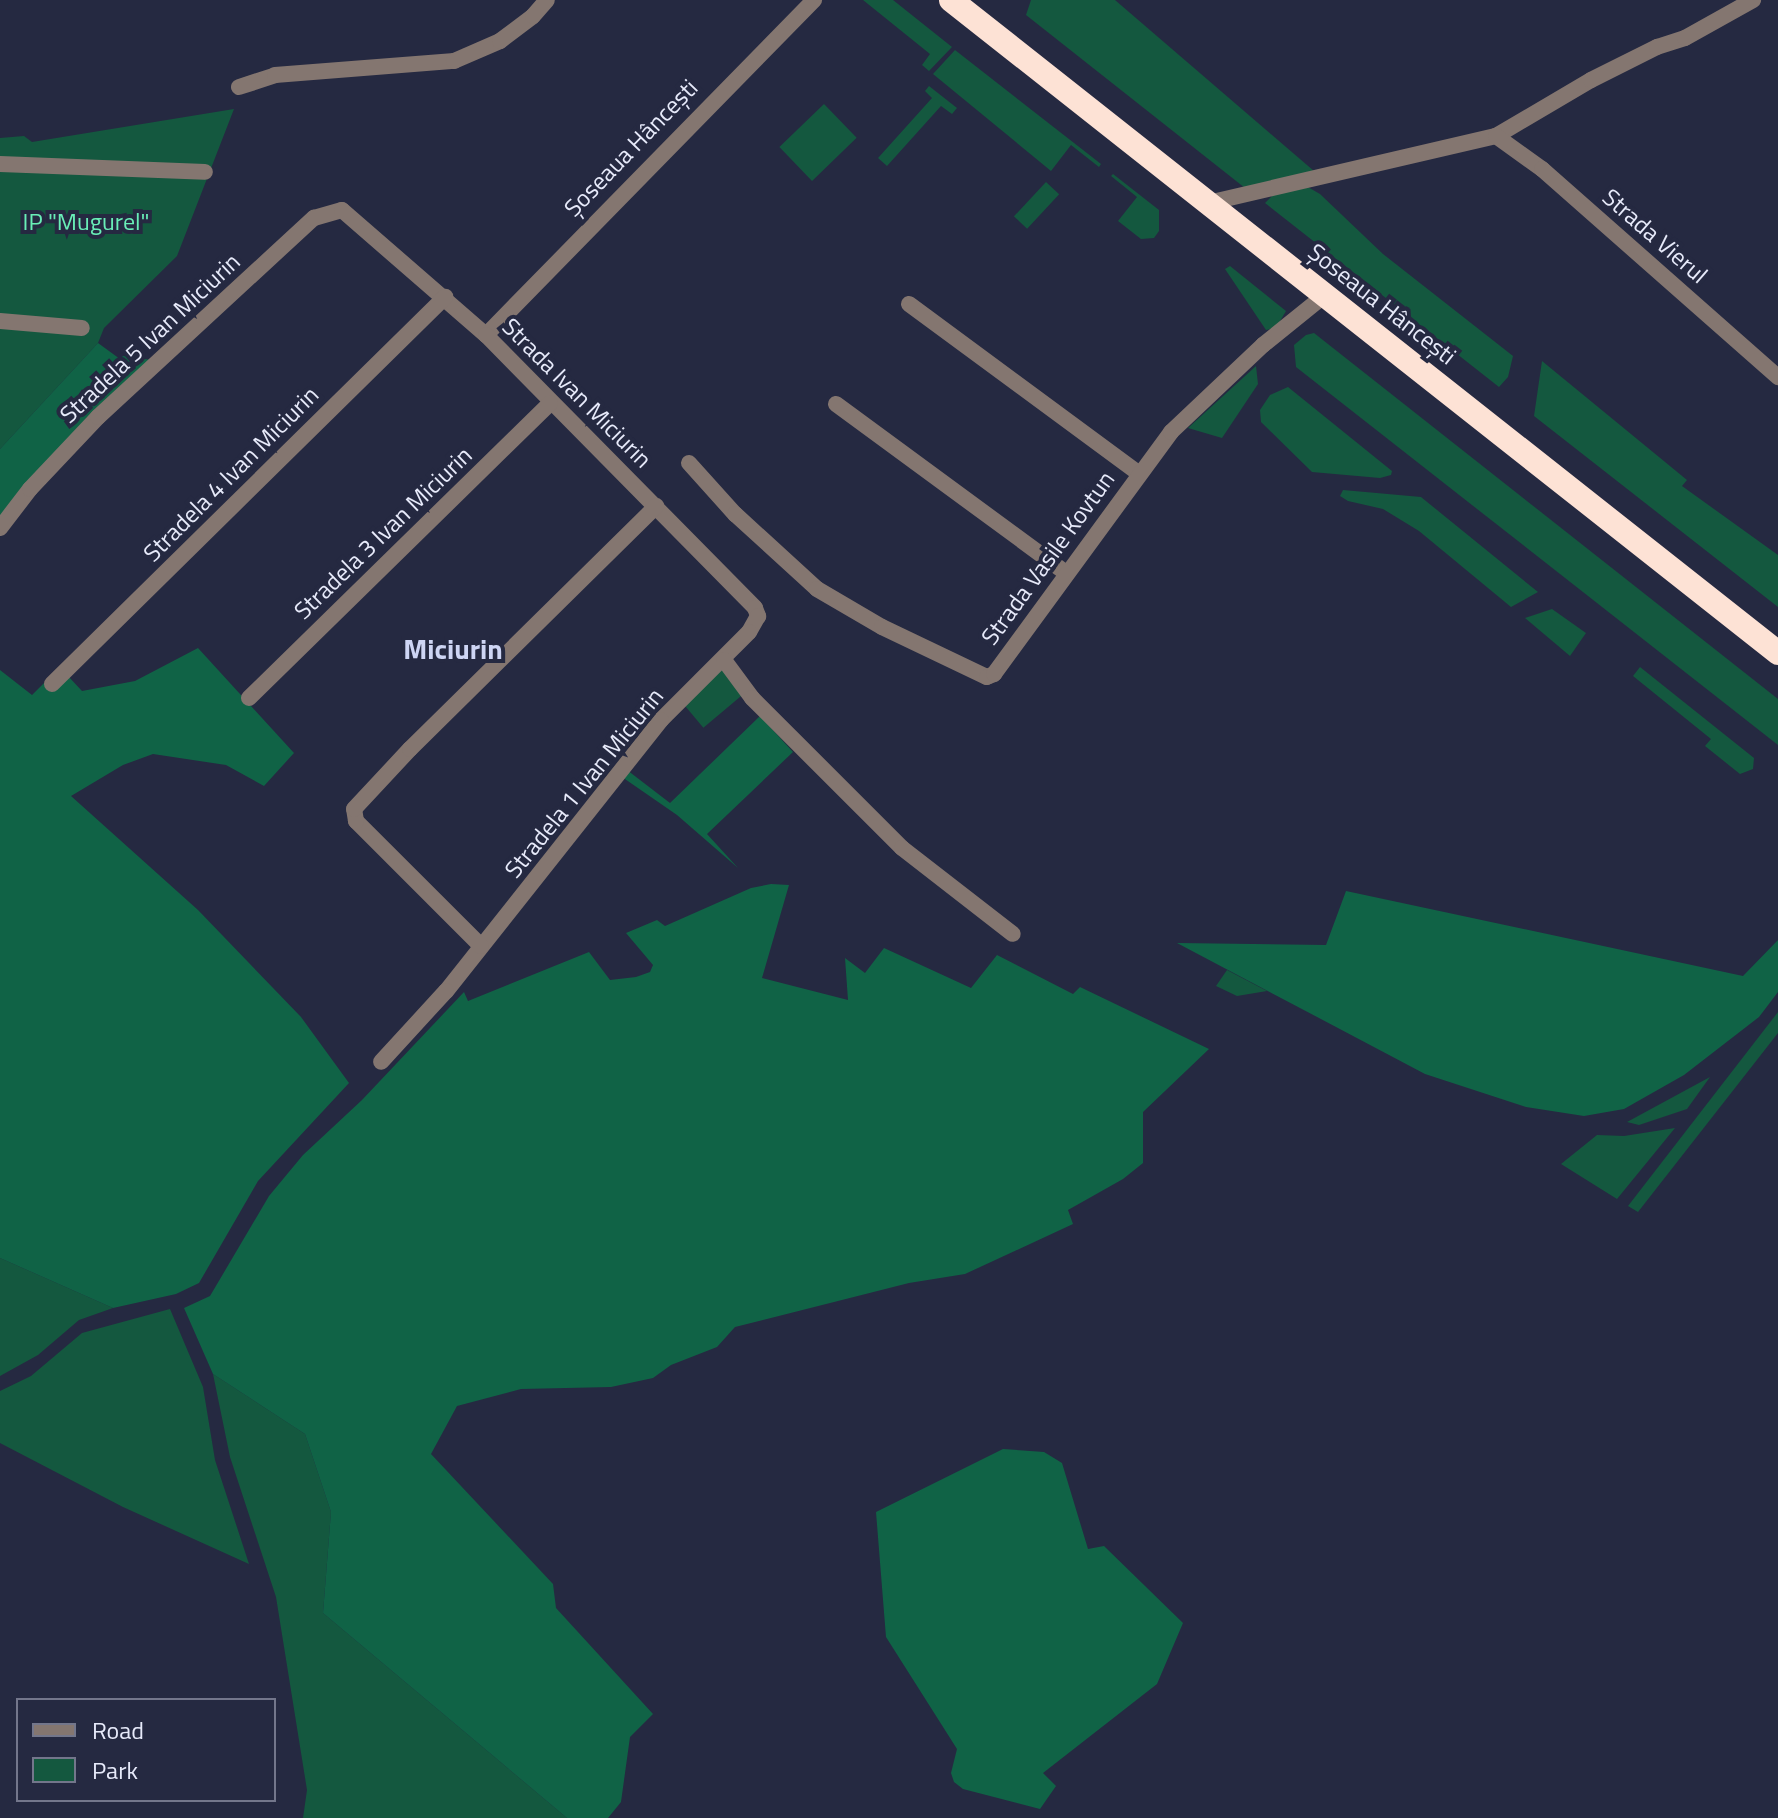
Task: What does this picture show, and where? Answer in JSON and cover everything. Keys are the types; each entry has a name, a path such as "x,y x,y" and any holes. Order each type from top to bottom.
{"highway":[{"name":"Șoseaua Hâncești","path":"951,0 1778,653"}],"street":[{"path":"239,87 275,75 454,61 500,41 533,16 547,0"},
{"name":"Șoseaua Hâncești","path":"486,335 814,0"},
{"path":"1208,203 1496,136 1591,80 1657,47 1685,38 1753,0"},
{"name":"Strada Vierul","path":"1496,136 1542,169 1778,377"},
{"path":"0,164 205,172"},
{"name":"Stradela 5 Ivan Miciurin","path":"0,528 30,489 98,417 308,224 334,210 351,214"},
{"name":"Strada Ivan Miciurin","path":"351,214 486,335 550,403 748,599 758,616"},
{"name":"Strada Vasile Kovtun","path":"689,463 735,514 817,589 882,627 987,677 994,674 1138,473 1200,403 1263,345 1325,295"},
{"name":"Stradela 4 Ivan Miciurin","path":"52,684 445,297"},
{"name":"Strada Vasile Kovtun","path":"909,304 1138,473"},
{"path":"0,321 82,328"},
{"name":"Stradela 3 Ivan Miciurin","path":"249,698 550,403"},
{"path":"836,404 1066,573"},
{"path":"481,946 365,831 354,815 357,803 656,506"},
{"name":"Stradela 1 Ivan Miciurin","path":"381,1062 446,991 652,731 724,660 755,624 758,616"},
{"path":"724,660 752,698 902,848 1013,934"}],"green space":[{"path":"863,0 893,0 952,47 929,71 922,65 930,54"},
{"path":"1031,0 1115,0 1314,171 1245,188 1026,15"},
{"path":"955,50 1101,164 1099,167 1071,145 1051,171 933,74"},
{"path":"929,86 957,108 952,114 941,106 887,166 878,158 932,98 925,91"},
{"path":"824,104 857,138 812,181 779,147"},
{"name":"IP \"Mugurel\"","path":"234,109 177,256 104,328 98,343 0,449 0,138 24,136 32,142"},
{"path":"1113,174 1159,210 1159,231 1154,238 1141,239 1118,221 1137,197 1111,176"},
{"path":"1046,182 1059,194 1027,229 1014,216"},
{"path":"1306,186 1320,194 1383,254 1513,356 1508,377 1499,387 1265,203 1273,195"},
{"path":"1230,266 1286,311 1276,328 1266,330 1225,269"},
{"path":"1314,333 1778,699 1778,745 1296,367 1294,345 1306,335"},
{"path":"98,343 120,359 123,356 152,360 0,518 0,449"},
{"path":"1542,361 1687,480 1682,486 1778,555 1778,607 1534,416"},
{"path":"1256,366 1258,384 1222,438 1188,428"},
{"path":"1288,387 1392,471 1391,475 1380,478 1312,472 1261,422 1260,410 1270,395"},
{"path":"1343,490 1421,497 1538,592 1511,607 1419,531 1383,509 1348,501 1340,496"},
{"path":"1552,609 1586,633 1570,656 1525,618"},
{"path":"198,648 294,753 264,786 226,765 153,754 123,765 71,796 198,910 301,1017 349,1083 258,1181 199,1283 176,1294 113,1308 0,1258 0,670 32,695 47,680 68,676 82,691 135,681"},
{"path":"1640,667 1754,758 1753,769 1740,774 1705,746 1711,739 1633,676"},
{"path":"722,669 743,694 703,728 682,702"},
{"path":"760,716 793,752 707,834 738,868 677,815 622,777 627,770 670,803"},
{"path":"771,884 789,885 762,978 848,1000 845,958 865,973 884,948 971,988 997,955 1073,994 1080,987 1209,1049 1143,1112 1143,1163 1123,1179 1068,1210 1073,1224 965,1274 909,1283 735,1327 717,1347 671,1365 653,1378 611,1387 521,1389 457,1406 431,1454 553,1584 556,1608 653,1714 630,1737 621,1802 608,1818 567,1818 323,1613 331,1512 305,1434 213,1374 184,1308 210,1296 269,1196 303,1155 362,1100 464,992 468,1001 589,952 610,980 636,977 650,972 653,965 626,933 657,920 665,926 751,888"},
{"path":"1346,891 1743,976 1778,940 1778,992 1759,1017 1684,1075 1624,1109 1584,1116 1526,1107 1425,1074 1177,943 1326,945"},
{"path":"1227,970 1267,991 1237,996 1216,986"},
{"path":"1778,1012 1778,1033 1638,1212 1628,1206"},
{"path":"1710,1077 1687,1109 1639,1125 1627,1122"},
{"path":"1675,1128 1617,1199 1561,1164 1597,1135 1624,1136"},
{"path":"0,1258 113,1308 79,1320 38,1355 0,1376"},
{"path":"170,1309 203,1387 215,1460 249,1564 123,1507 0,1443 0,1391 31,1376 82,1333"},
{"path":"213,1374 305,1434 331,1512 323,1613 567,1818 303,1818 307,1790 276,1597 230,1457"},
{"path":"1003,1449 1044,1452 1062,1463 1088,1549 1104,1546 1183,1623 1157,1684 1043,1773 1056,1786 1040,1809 963,1789 954,1782 951,1773 957,1749 886,1637 876,1512"}],"district":[{"name":"Miciurin","path":"453,649"}]}
